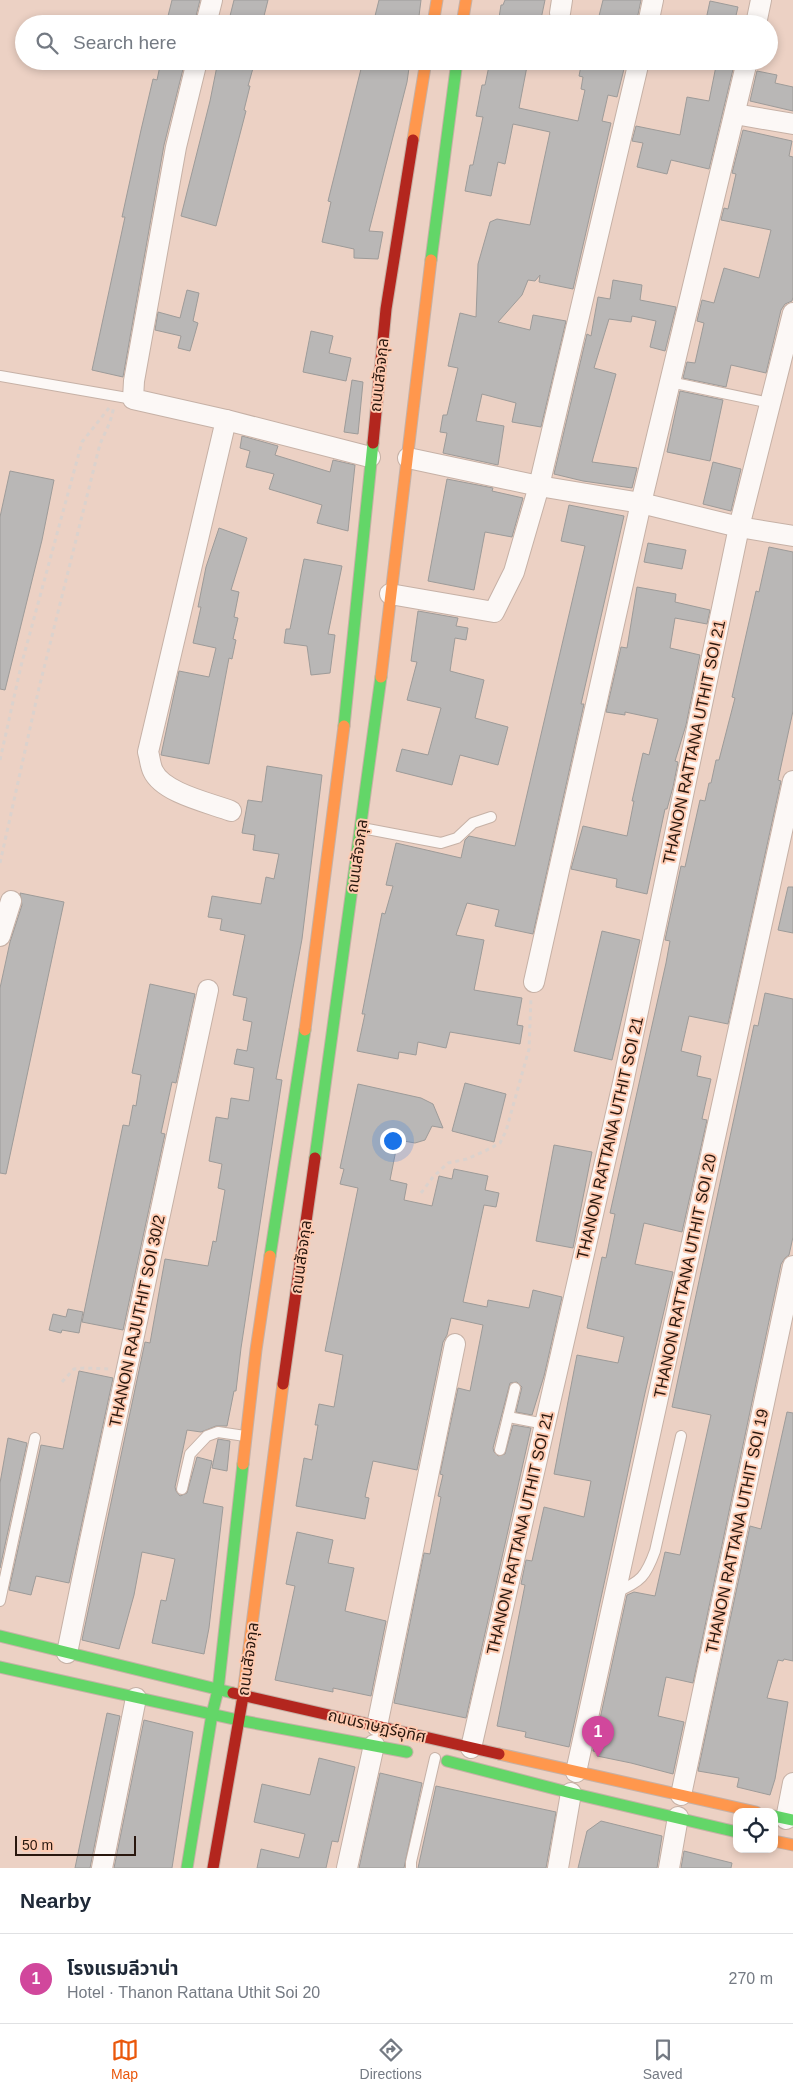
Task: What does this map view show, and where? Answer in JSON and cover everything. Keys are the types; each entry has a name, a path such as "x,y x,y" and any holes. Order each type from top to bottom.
{"street":[{"path":"208,15 212,0"},
{"path":"434,15 437,0"},
{"path":"464,15 466,0"},
{"path":"650,15 653,0"},
{"path":"758,15 761,0"},
{"path":"195,70 176,147 134,381 125,398 226,420 370,457"},
{"name":"ถนนสัจจกุล","path":"187,1868 212,1714 218,1690 256,1350 310,998 348,692 370,457 425,70"},
{"name":"ถนนสัจจกุล","path":"213,1868 244,1694 289,1347 361,828 408,458 419,310 456,70"},
{"path":"390,594 494,612 514,572 539,486 637,70"},
{"path":"534,982 641,503 745,70"},
{"path":"735,114 793,124"},
{"name":"THANON RATTANA UTHIT SOI 21","path":"471,1748 624,1083 739,527 793,313"},
{"path":"226,420 148,752 153,772 169,788 231,811"},
{"path":"408,458 539,486 641,503 739,527 793,536"},
{"path":"372,661 384,646"},
{"name":"ถนนสัจจกุล","path":"348,692 360,676"},
{"name":"THANON RATTANA UTHIT SOI 20","path":"576,1772 793,781"},
{"path":"0,936 11,901"},
{"name":"THANON RAJUTHIT SOI 30/2","path":"67,1653 208,990"},
{"name":"THANON RATTANA UTHIT SOI 19","path":"681,1795 793,1266"},
{"path":"347,1868 376,1735 455,1344"},
{"name":"ถนนราษฏร์อุทิศ","path":"0,1636 218,1690 244,1694 376,1735 426,1756 571,1793 733,1831"},
{"name":"ถนนราษฏร์อุทิศ","path":"0,1667 238,1720 376,1735 471,1748 738,1808"},
{"path":"102,1868 136,1698"},
{"path":"785,1818 793,1783"},
{"path":"558,1868 571,1793"},
{"path":"669,1868 678,1817"},
{"path":"778,1842 793,1845"}],"lane":[{"path":"0,376 125,398"},
{"path":"670,382 770,402"},
{"path":"361,828 440,843 457,838 473,823 491,817"},
{"path":"500,1450 515,1388"},
{"path":"508,1417 545,1424"},
{"path":"182,1489 190,1454 207,1436 218,1432 246,1436"},
{"path":"616,1592 641,1580 649,1569 655,1551 681,1436"},
{"path":"0,1601 35,1438"},
{"path":"411,1868 426,1756"}],"path":[{"path":"0,760 21,666 82,442 125,398"},
{"path":"0,863 39,688 100,444 110,422 125,398"},
{"path":"421,1193 433,1177 448,1163 467,1159 500,1143 506,1131 529,1049 529,1021 534,982"},
{"path":"62,1382 74,1370 84,1368 127,1370"}],"building":[{"path":"172,0 200,0 196,15 168,15"},
{"path":"234,0 268,0 264,15 230,15"},
{"path":"379,0 421,0 419,15 375,15"},
{"path":"505,0 545,0 542,15 499,15 501,5 503,5"},
{"path":"603,0 641,0 638,15 599,15"},
{"path":"710,1 738,7 736,15 707,15"},
{"path":"159,70 183,70 164,145 123,377 92,370 125,217 122,217 141,130 153,79 157,80"},
{"path":"216,70 252,70 244,110 246,111 216,226 181,216"},
{"path":"361,70 409,70 369,231 383,232 378,259 354,258 354,249 322,242 331,202 328,201"},
{"path":"488,70 526,70 519,108 578,121 585,90 581,89 583,77 579,76 580,70 624,70 617,97 608,95 602,121 611,123 573,289 539,282 540,275 535,281 528,280 522,295 498,322 530,330 533,315 566,321 541,427 512,422 516,403 482,394 476,421 504,426 498,465 443,453 447,433 440,432 443,415 447,415 458,368 448,366 460,313 476,317 478,264 490,222 497,219 530,225 550,132 513,124 505,164 498,162 491,196 465,191 470,165 473,165 483,117 476,116 482,85 485,85"},
{"path":"715,70 733,70 709,169 671,160 667,174 637,167 643,143 632,141 636,126 680,135 687,97 709,101"},
{"path":"757,71 777,75 775,83 793,87 793,111 750,101"},
{"path":"743,130 792,141 789,156 793,157 793,297 792,301 785,304 781,310 766,373 731,365 726,387 683,378 687,362 695,363 704,323 697,321 702,300 714,303 724,268 759,278 771,230 721,220 724,208 728,209 736,174 732,173"},
{"path":"613,280 642,285 640,300 676,307 665,351 650,347 656,321 632,316 631,322 609,319 594,368 616,374 592,462 637,468 632,488 583,481 554,474 587,334 591,336 598,297 610,299"},
{"path":"187,290 199,293 193,321 198,323 190,351 178,348 181,336 155,330 158,312 180,318"},
{"path":"311,331 333,336 329,353 351,358 346,381 303,372"},
{"path":"352,380 363,382 358,434 344,432"},
{"path":"680,391 723,400 710,461 667,452"},
{"path":"242,436 278,446 275,455 330,472 333,460 355,465 348,531 317,523 322,505 269,489 274,474 246,467 250,451 240,448"},
{"path":"713,462 741,469 731,511 703,504"},
{"path":"10,471 54,480 42,540 5,690 0,689 0,517"},
{"path":"447,479 493,488 492,491 523,498 512,537 485,532 474,590 428,581"},
{"path":"569,505 624,516 581,704 584,704 533,934 495,926 499,910 467,903 456,935 484,940 474,990 522,998 517,1025 523,1026 520,1044 450,1032 446,1048 418,1042 416,1055 399,1052 398,1059 357,1051 365,1014 362,1014 382,913 385,914 393,886 386,885 396,843 461,858 465,840 469,836 515,846 585,546 561,541"},
{"path":"219,528 247,538 231,590 239,592 234,617 238,618 233,639 236,640 232,659 229,658 209,764 161,755 179,671 209,677 216,648 193,643 201,607 198,607 206,567"},
{"path":"648,543 686,550 682,569 644,562"},
{"path":"769,547 793,552 793,711 778,780 781,781 728,1024 689,1016 681,1051 701,1056 697,1076 711,1079 702,1119 707,1120 682,1232 644,1223 640,1241 635,1264 673,1272 569,1747 525,1737 526,1732 497,1726 525,1585 521,1584 526,1560 532,1561 544,1507 584,1517 591,1481 554,1474 577,1355 618,1363 624,1337 587,1328 602,1257 606,1258 615,1214 610,1213 666,963 670,941 665,940 681,866 685,867 700,800 705,801 716,760 719,760 735,698 732,697 756,591 759,592"},
{"path":"304,559 342,566 328,634 335,635 330,673 311,675 307,646 284,643 286,629 290,629"},
{"path":"637,587 676,594 675,602 710,610 707,624 675,618 670,648 700,655 686,725 675,761 678,762 673,787 667,809 665,809 647,894 616,887 617,879 571,869 583,826 627,836 634,801 632,801 643,753 649,755 658,719 625,712 625,715 606,712 621,647 627,648"},
{"path":"418,611 458,618 456,626 468,628 466,640 455,638 450,671 484,680 475,718 508,727 498,765 460,755 452,785 396,771 402,749 428,755 441,708 407,700 417,662 411,661"},
{"path":"267,766 322,775 302,939 276,1079 282,1080 236,1391 234,1391 227,1426 216,1426 201,1432 187,1430 175,1487 180,1496 187,1493 197,1457 212,1461 203,1503 223,1507 209,1628 204,1654 152,1643 161,1600 166,1601 175,1559 142,1552 134,1595 119,1649 82,1640 145,1342 150,1343 165,1259 208,1266 213,1241 216,1242 225,1190 218,1188 222,1164 209,1161 216,1117 228,1119 231,1098 249,1101 254,1068 234,1064 237,1049 247,1051 252,1022 243,1020 247,998 233,995 245,935 220,930 222,919 208,917 212,896 261,904 266,877 274,879 279,854 253,850 255,835 242,833 248,800 262,802"},
{"path":"788,887 793,887 793,933 778,930"},
{"path":"20,893 64,902 6,1174 0,1173 0,988 10,942 22,905"},
{"path":"602,931 640,940 612,1060 574,1051"},
{"path":"150,984 195,994 176,1083 172,1082 161,1133 165,1134 123,1330 82,1322 123,1125 129,1126 133,1105 136,1106 141,1075 132,1073"},
{"path":"765,993 793,999 793,1237 789,1255 781,1264 693,1683 666,1677 658,1716 684,1722 673,1774 597,1756 598,1752 593,1751 627,1595 634,1592 655,1596 665,1552 680,1555 711,1415 672,1407 754,1025 758,1026"},
{"path":"465,1083 506,1094 494,1142 452,1131"},
{"path":"358,1084 421,1098 433,1104 443,1128 432,1126 425,1140 415,1143 398,1140 390,1180 407,1184 404,1200 432,1206 439,1176 452,1179 454,1169 488,1176 485,1190 499,1193 496,1207 484,1205 463,1302 487,1307 488,1300 529,1308 533,1290 562,1297 544,1376 532,1415 516,1412 522,1387 517,1382 510,1383 493,1448 498,1456 505,1454 513,1425 531,1428 466,1718 394,1703 424,1553 430,1554 441,1497 438,1496 443,1475 440,1474 458,1388 470,1391 483,1325 451,1318 447,1335 443,1342 417,1470 373,1461 365,1497 369,1498 365,1519 296,1506 304,1458 312,1460 318,1425 315,1425 319,1404 334,1407 343,1355 325,1351 358,1188 340,1184 344,1169 340,1168"},
{"path":"554,1145 592,1152 573,1248 536,1241"},
{"path":"68,1309 83,1312 79,1333 62,1330 61,1333 49,1330 53,1314 66,1317"},
{"path":"79,1371 113,1378 69,1583 36,1576 31,1595 9,1590 41,1445 63,1449"},
{"path":"787,1412 793,1413 793,1661 778,1660 767,1698 788,1702 775,1779 770,1795 737,1787 739,1778 698,1771 750,1526 761,1529"},
{"path":"8,1438 27,1443 0,1568 0,1483"},
{"path":"218,1439 230,1441 227,1471 212,1468"},
{"path":"297,1532 333,1540 328,1563 354,1568 345,1611 386,1621 371,1696 333,1688 333,1692 275,1680 295,1586 286,1584"},
{"path":"107,1713 120,1716 90,1868 75,1868"},
{"path":"144,1720 193,1732 172,1868 114,1868"},
{"path":"319,1758 355,1767 338,1842 332,1841 326,1868 257,1868 261,1849 299,1858 305,1834 254,1822 262,1784 310,1795"},
{"path":"380,1773 422,1783 404,1868 359,1868"},
{"path":"436,1786 556,1812 546,1868 418,1868"},
{"path":"601,1821 662,1836 657,1868 578,1868 587,1831"},
{"path":"684,1851 732,1863 731,1868 681,1868"}],"traffic: fast":[{"path":"431,260 456,70"},
{"path":"344,726 373,443"},
{"path":"315,1158 381,677"},
{"path":"270,1256 305,1030"},
{"path":"187,1868 212,1714 218,1690 243,1464"},
{"path":"0,1636 233,1693"},
{"path":"0,1667 238,1720 407,1752"},
{"path":"447,1761 571,1793 733,1831"},
{"path":"778,1817 793,1820"}],"traffic: slow":[{"path":"434,15 437,0"},
{"path":"464,15 466,0"},
{"path":"413,140 425,70"},
{"path":"381,677 431,260"},
{"path":"305,1030 344,726"},
{"path":"243,1464 256,1350 270,1256"},
{"path":"242,1702 283,1384"},
{"path":"499,1754 738,1808"},
{"path":"778,1842 793,1845"}],"traffic: jam":[{"path":"373,443 386,309 413,140"},
{"path":"283,1384 315,1158"},
{"path":"233,1693 499,1754"},
{"path":"213,1868 242,1702"}],"place":[{"name":"โรงแรมลีวาน่า","path":"598,1757"}]}
